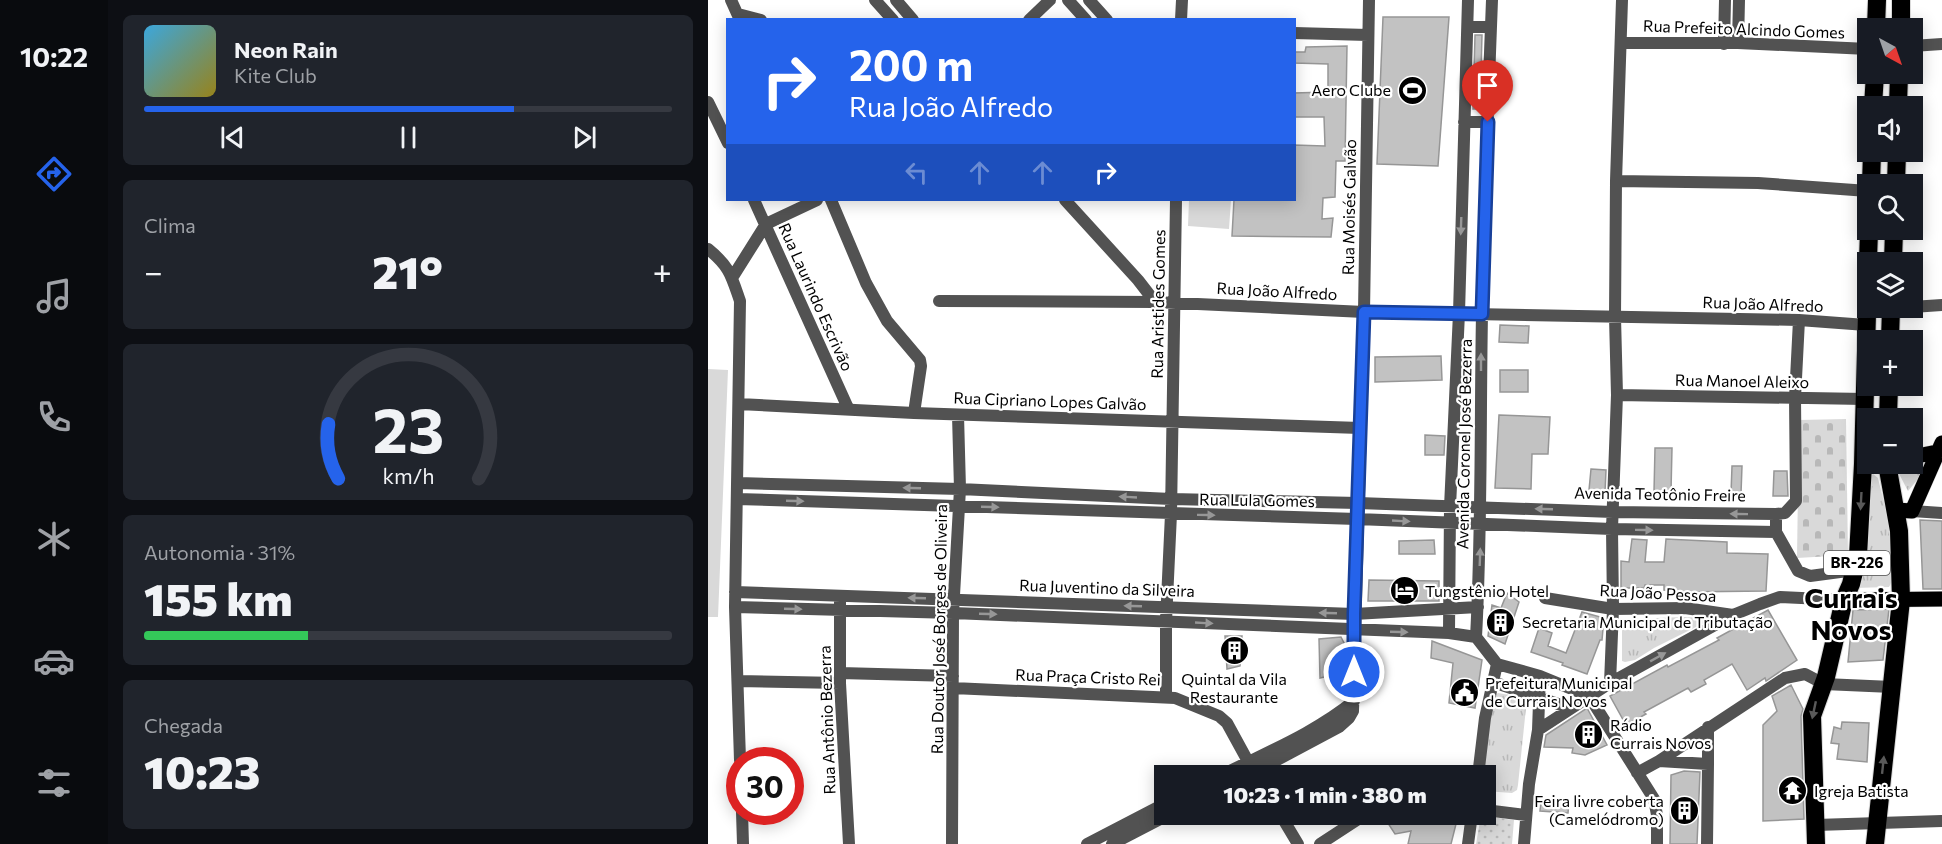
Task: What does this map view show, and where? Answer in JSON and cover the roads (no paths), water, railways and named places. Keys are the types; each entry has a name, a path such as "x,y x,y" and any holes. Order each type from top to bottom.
{"highway":[{"path":"1876,18 1877,0"},
{"path":"1901,0 1901,18"},
{"name":"BR-226","path":"1865,408 1866,318"},
{"name":"BR-226","path":"1816,844 1812,716 1815,702 1824,684 1844,600 1855,570 1864,474"},
{"name":"BR-226","path":"1875,844 1901,600 1901,545 1904,511 1891,474"}],"main road":[{"path":"1923,453 1939,447"},
{"path":"1904,511 1939,447"},
{"path":"1844,600 1942,599"}],"street":[{"path":"731,0 739,17"},
{"path":"896,0 911,18"},
{"path":"1031,18 1050,0"},
{"path":"1068,0 1084,18"},
{"path":"1089,0 1105,18"},
{"path":"1181,18 1182,0"},
{"name":"Rua Moisés Galvão","path":"1263,765 1339,727 1353,711 1364,312 1369,0"},
{"name":"Avenida Coronel José Bezerra","path":"1449,633 1450,507 1459,313 1468,0"},
{"name":"Avenida Coronel José Bezerra","path":"1476,637 1481,524 1485,175 1492,0"},
{"path":"1610,683 1617,395 1616,181 1622,0"},
{"path":"1724,44 1725,0"},
{"path":"1738,43 1739,0"},
{"path":"882,2 892,18"},
{"path":"1468,27 1491,27"},
{"path":"1296,33 1368,35"},
{"name":"Rua Prefeito Alcindo Gomes","path":"1621,43 1738,43 1857,48"},
{"path":"1923,45 1942,44"},
{"path":"708,102 726,139"},
{"path":"1464,122 1488,122"},
{"path":"1463,176 1485,175"},
{"path":"1616,181 1758,183 1857,190"},
{"path":"1462,199 1485,199"},
{"name":"Rua Laurindo Escrivão","path":"754,201 848,408"},
{"path":"732,278 766,224 815,201"},
{"path":"831,201 866,283 887,321 920,360 914,413"},
{"path":"1066,201 1138,280 1155,302"},
{"name":"Rua Aristides Gomes","path":"1166,696 1176,201"},
{"path":"708,249 724,262 740,301 735,592 740,747"},
{"path":"1460,255 1484,254"},
{"name":"Rua João Alfredo","path":"939,301 1155,302 1364,312 1799,320 1866,325"},
{"path":"1923,306 1942,305"},
{"path":"1799,320 1795,399 1796,501 1785,513 1776,514 1776,532 1798,571 1810,576 1855,570"},
{"name":"Rua Manoel Aleixo","path":"1617,395 1865,399"},
{"name":"Rua Cipriano Lopes Galvão","path":"739,404 958,415 1360,428"},
{"name":"Rua Doutor José Borges de Oliveira","path":"952,844 953,613 960,489 958,415"},
{"name":"Rua Lula Gomes","path":"738,483 960,489 1171,499 1358,502 1480,507"},
{"path":"868,487 868,503"},
{"path":"1056,509 1057,494"},
{"name":"Rua Lula Gomes","path":"737,500 1612,529 1776,532"},
{"name":"Avenida Teotônio Freire","path":"1480,507 1613,512 1776,514"},
{"path":"1904,511 1942,513"},
{"path":"1679,531 1680,513"},
{"name":"Rua Juventino da Silveira","path":"735,592 1354,614 1478,607"},
{"name":"Rua Antônio Bezerra","path":"840,596 840,678 849,844"},
{"name":"Rua João Pessoa","path":"1538,730 1610,683 1733,615 1780,597 1844,600"},
{"name":"Rua João Pessoa","path":"1545,598 1613,609 1685,608 1733,615"},
{"path":"1060,617 1061,603"},
{"name":"Rua Juventino da Silveira","path":"735,607 1166,621 1449,633 1476,637"},
{"path":"1252,626 1253,611"},
{"path":"1476,637 1497,664 1540,676 1589,696 1654,799 1657,815 1657,844"},
{"path":"1479,765 1485,718 1497,664"},
{"path":"1637,773 1785,678 1805,674 1824,684 1892,687"},
{"path":"1524,844 1538,730 1540,676"},
{"name":"Rua Praça Cristo Rei","path":"738,681 840,678 953,682 1166,696 1210,710 1219,716 1227,723 1248,765"},
{"path":"1493,682 1570,708"},
{"path":"1707,844 1708,727"},
{"path":"1659,761 1708,764"},
{"path":"1087,844 1154,809"},
{"path":"1496,811 1526,815"},
{"path":"1816,825 1942,821"},
{"path":"1112,844 1154,822"},
{"path":"742,825 743,844"},
{"path":"1287,825 1298,844"},
{"path":"1320,844 1349,825"},
{"path":"1468,844 1471,825"}],"place":[{"name":"Aero Clube","path":"1412,90"},
{"name":"Tungstênio Hotel","path":"1404,591"},
{"name":"Secretaria Municipal de Tributação","path":"1501,622"},
{"name":"Quintal da Vila Restaurante","path":"1234,651"},
{"name":"Prefeitura Municipal de Currais Novos","path":"1464,692"},
{"name":"Rádio Currais Novos","path":"1589,734"},
{"name":"Igreja Batista","path":"1793,791"},
{"name":"Feira livre coberta (Camelódromo)","path":"1685,810"}],"district":[{"name":"Currais Novos","path":"1851,614"}]}
